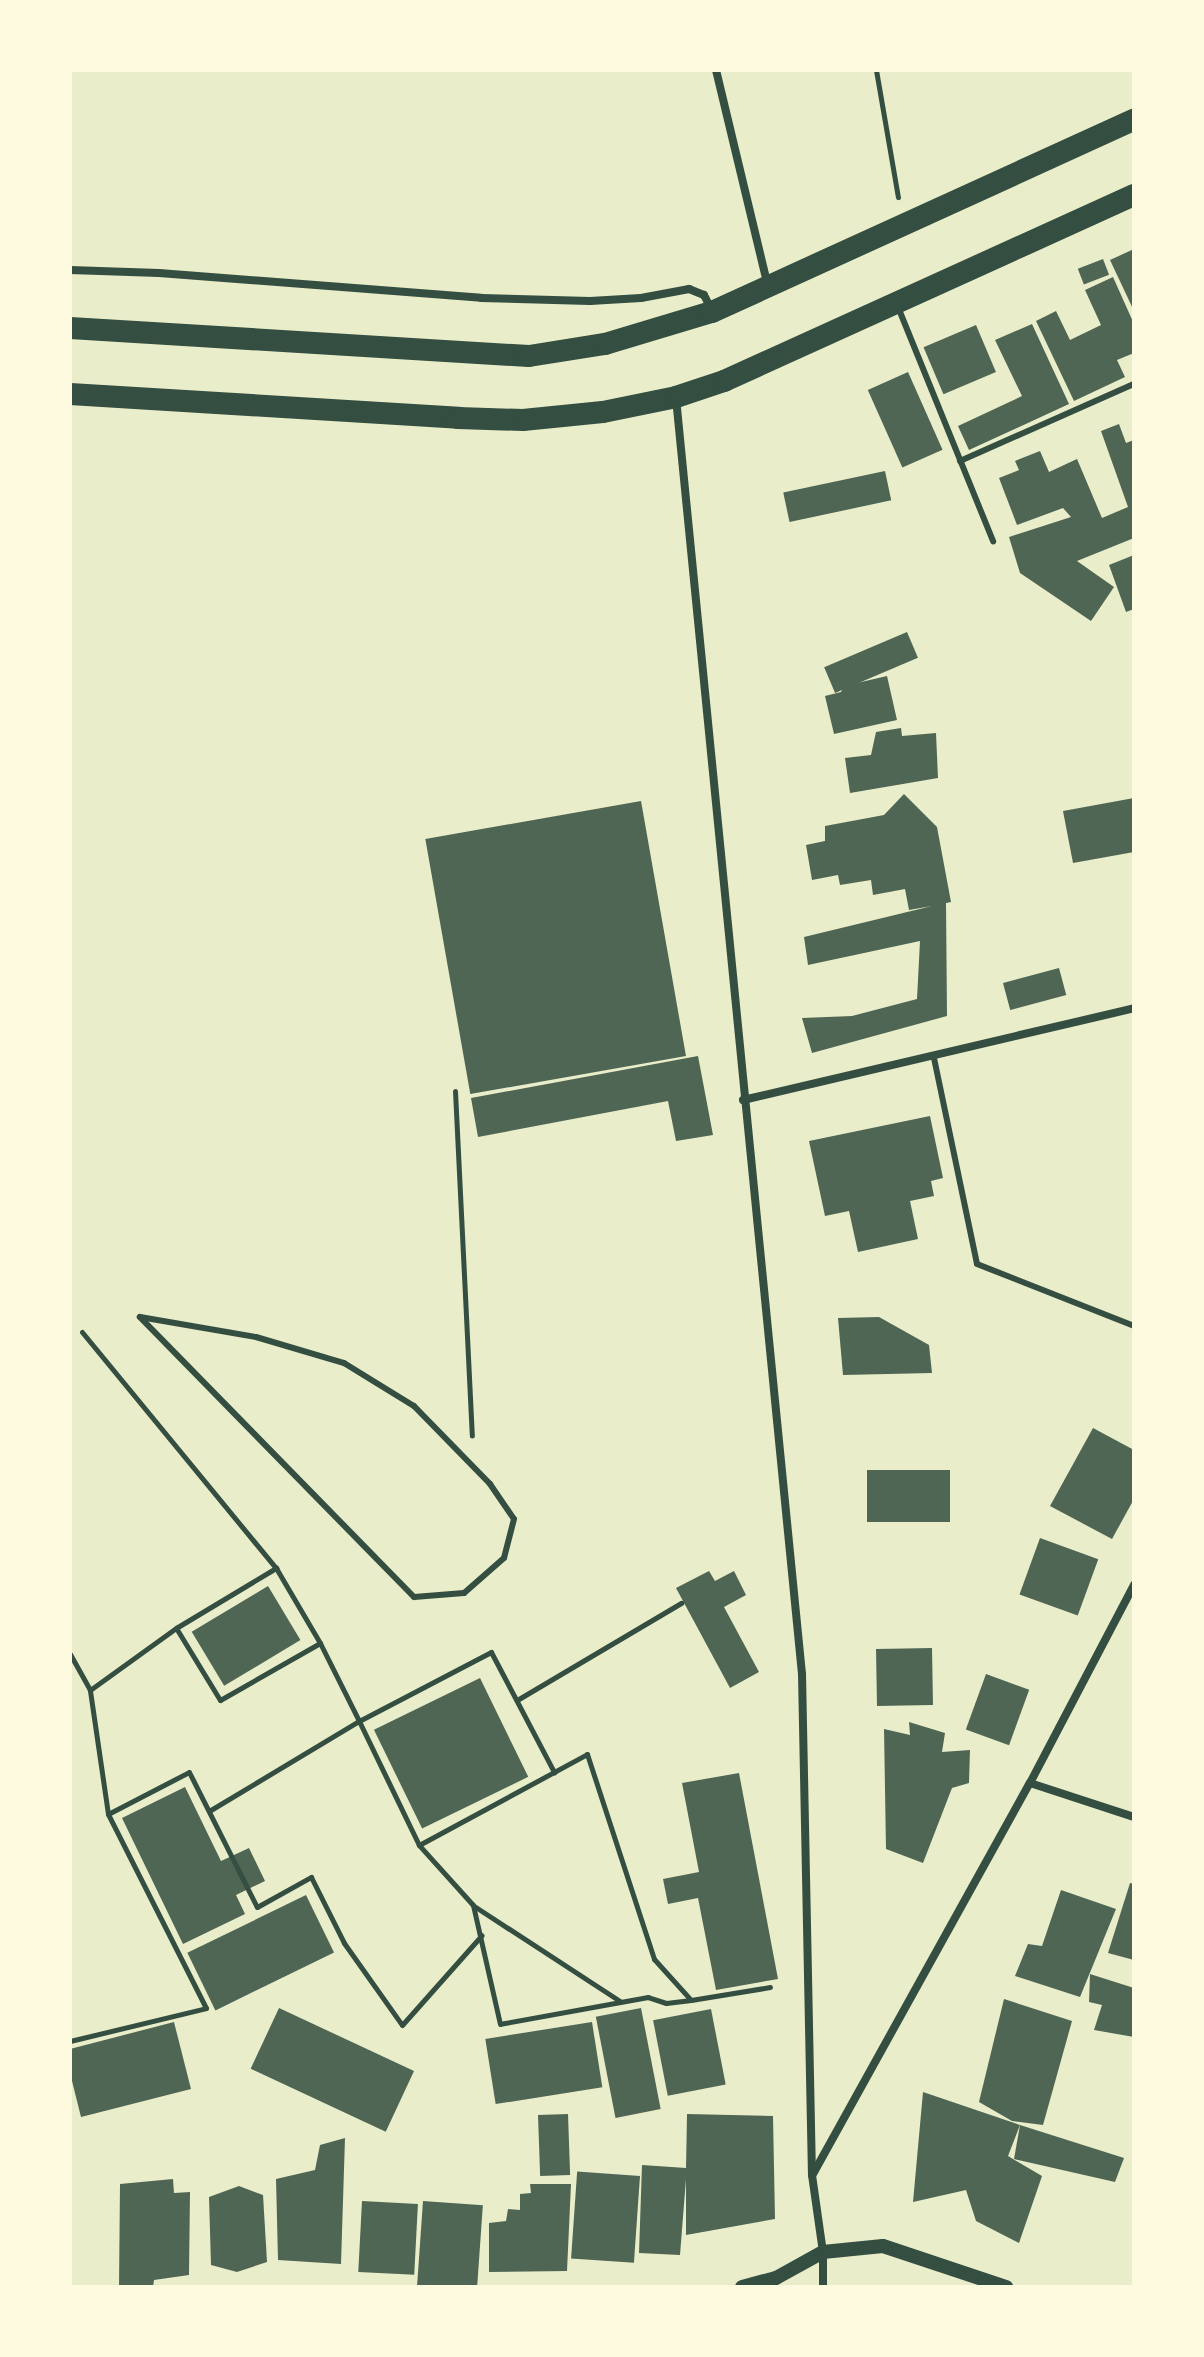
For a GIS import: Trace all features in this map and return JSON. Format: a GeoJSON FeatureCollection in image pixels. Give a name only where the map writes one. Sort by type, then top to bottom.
{"type":"FeatureCollection","features":[{"type":"Feature","properties":{"kind":"highway"},"geometry":{"type":"LineString","coordinates":[[70,328],[529,356],[605,344],[712,312],[767,284],[903,226],[1134,120]]}},
{"type":"Feature","properties":{"kind":"highway"},"geometry":{"type":"LineString","coordinates":[[70,394],[523,420],[603,412],[676,397],[724,381],[1134,195]]}},
{"type":"Feature","properties":{"kind":"street"},"geometry":{"type":"LineString","coordinates":[[716,70],[767,284]]}},
{"type":"Feature","properties":{"kind":"street"},"geometry":{"type":"LineString","coordinates":[[70,270],[159,273],[481,298],[590,301],[641,298],[689,289],[704,295],[712,312]]}},
{"type":"Feature","properties":{"kind":"street"},"geometry":{"type":"LineString","coordinates":[[676,397],[802,1674],[812,2175],[823,2252],[823,2287]]}},
{"type":"Feature","properties":{"kind":"street"},"geometry":{"type":"LineString","coordinates":[[743,1100],[934,1058],[1134,1008]]}},
{"type":"Feature","properties":{"kind":"street"},"geometry":{"type":"LineString","coordinates":[[812,2175],[1030,1783],[1134,1585]]}},
{"type":"Feature","properties":{"kind":"street"},"geometry":{"type":"LineString","coordinates":[[1030,1783],[1134,1817]]}},
{"type":"Feature","properties":{"kind":"street"},"geometry":{"type":"LineString","coordinates":[[742,2287],[776,2278],[823,2252],[883,2246],[1006,2287]]}},
{"type":"Feature","properties":{"kind":"lane"},"geometry":{"type":"LineString","coordinates":[[896,301],[993,541]]}},
{"type":"Feature","properties":{"kind":"lane"},"geometry":{"type":"LineString","coordinates":[[960,461],[1134,384]]}},
{"type":"Feature","properties":{"kind":"lane"},"geometry":{"type":"LineString","coordinates":[[934,1058],[977,1264],[1134,1326]]}},
{"type":"Feature","properties":{"kind":"lane"},"geometry":{"type":"LineString","coordinates":[[140,1317],[256,1337],[344,1363],[414,1406],[490,1484],[514,1519],[504,1558],[464,1593],[414,1597],[140,1317]]}},
{"type":"Feature","properties":{"kind":"path"},"geometry":{"type":"LineString","coordinates":[[876,70],[903,226]]}},
{"type":"Feature","properties":{"kind":"path"},"geometry":{"type":"LineString","coordinates":[[455,1091],[472,1437]]}},
{"type":"Feature","properties":{"kind":"path"},"geometry":{"type":"LineString","coordinates":[[82,1332],[276,1568],[320,1643],[419,1845],[473,1905],[621,2002]]}},
{"type":"Feature","properties":{"kind":"path"},"geometry":{"type":"LineString","coordinates":[[90,1690],[176,1628],[276,1568]]}},
{"type":"Feature","properties":{"kind":"path"},"geometry":{"type":"LineString","coordinates":[[517,1700],[681,1603]]}},
{"type":"Feature","properties":{"kind":"path"},"geometry":{"type":"LineString","coordinates":[[176,1628],[220,1700],[320,1643]]}},
{"type":"Feature","properties":{"kind":"path"},"geometry":{"type":"LineString","coordinates":[[209,1811],[359,1721],[491,1652],[555,1773]]}},
{"type":"Feature","properties":{"kind":"path"},"geometry":{"type":"LineString","coordinates":[[70,1654],[90,1690],[108,1814],[206,2008],[70,2041]]}},
{"type":"Feature","properties":{"kind":"path"},"geometry":{"type":"LineString","coordinates":[[419,1845],[587,1754],[654,1959],[691,2000]]}},
{"type":"Feature","properties":{"kind":"path"},"geometry":{"type":"LineString","coordinates":[[108,1814],[189,1772],[257,1907],[311,1877],[344,1943],[402,2025],[482,1934]]}},
{"type":"Feature","properties":{"kind":"path"},"geometry":{"type":"LineString","coordinates":[[473,1905],[500,2024],[648,1997],[666,2003],[770,1987]]}},
{"type":"Feature","properties":{"kind":"building"},"geometry":{"type":"Polygon","coordinates":[[[1134,249],[1134,311],[1110,260],[1134,249]]]}},
{"type":"Feature","properties":{"kind":"building"},"geometry":{"type":"Polygon","coordinates":[[[1103,259],[1109,275],[1084,285],[1078,269],[1103,259]]]}},
{"type":"Feature","properties":{"kind":"building"},"geometry":{"type":"Polygon","coordinates":[[[1113,277],[1134,324],[1134,353],[1117,360],[1125,377],[1074,401],[1036,321],[1056,311],[1070,340],[1101,325],[1085,290],[1113,277]]]}},
{"type":"Feature","properties":{"kind":"building"},"geometry":{"type":"Polygon","coordinates":[[[1032,324],[1069,404],[969,450],[958,426],[1022,396],[995,340],[1032,324]]]}},
{"type":"Feature","properties":{"kind":"building"},"geometry":{"type":"Polygon","coordinates":[[[976,325],[996,372],[943,394],[924,347],[976,325]]]}},
{"type":"Feature","properties":{"kind":"building"},"geometry":{"type":"Polygon","coordinates":[[[908,372],[943,450],[902,468],[868,390],[908,372]]]}},
{"type":"Feature","properties":{"kind":"building"},"geometry":{"type":"Polygon","coordinates":[[[1119,424],[1126,443],[1134,440],[1134,538],[1077,561],[1114,587],[1091,621],[1020,573],[1009,537],[1071,517],[1063,508],[1017,525],[999,478],[1019,470],[1015,461],[1040,451],[1049,472],[1077,459],[1102,518],[1128,507],[1101,431],[1119,424]]]}},
{"type":"Feature","properties":{"kind":"building"},"geometry":{"type":"Polygon","coordinates":[[[885,471],[891,500],[790,522],[783,493],[885,471]]]}},
{"type":"Feature","properties":{"kind":"building"},"geometry":{"type":"Polygon","coordinates":[[[1134,555],[1134,609],[1126,612],[1109,565],[1134,555]]]}},
{"type":"Feature","properties":{"kind":"building"},"geometry":{"type":"Polygon","coordinates":[[[907,632],[918,658],[835,693],[824,667],[907,632]]]}},
{"type":"Feature","properties":{"kind":"building"},"geometry":{"type":"Polygon","coordinates":[[[887,676],[897,720],[834,734],[825,696],[841,692],[844,686],[887,676]]]}},
{"type":"Feature","properties":{"kind":"building"},"geometry":{"type":"Polygon","coordinates":[[[901,728],[902,736],[936,733],[938,778],[850,793],[845,758],[871,755],[876,732],[901,728]]]}},
{"type":"Feature","properties":{"kind":"building"},"geometry":{"type":"Polygon","coordinates":[[[904,794],[937,827],[951,902],[946,903],[947,1016],[812,1053],[802,1018],[852,1016],[917,999],[920,941],[808,965],[804,937],[932,906],[909,910],[905,889],[873,895],[871,880],[840,885],[838,875],[812,880],[806,845],[825,841],[825,826],[884,815],[904,794]]]}},
{"type":"Feature","properties":{"kind":"building"},"geometry":{"type":"Polygon","coordinates":[[[1134,798],[1134,852],[1073,863],[1063,811],[1134,798]]]}},
{"type":"Feature","properties":{"kind":"building"},"geometry":{"type":"Polygon","coordinates":[[[641,801],[686,1056],[470,1094],[425,839],[641,801]]]}},
{"type":"Feature","properties":{"kind":"building"},"geometry":{"type":"Polygon","coordinates":[[[1059,968],[1066,995],[1010,1010],[1003,983],[1059,968]]]}},
{"type":"Feature","properties":{"kind":"building"},"geometry":{"type":"Polygon","coordinates":[[[698,1056],[713,1135],[676,1141],[668,1101],[478,1137],[471,1098],[698,1056]]]}},
{"type":"Feature","properties":{"kind":"building"},"geometry":{"type":"Polygon","coordinates":[[[930,1116],[943,1178],[931,1181],[934,1196],[910,1201],[918,1239],[858,1252],[849,1211],[825,1216],[809,1141],[930,1116]]]}},
{"type":"Feature","properties":{"kind":"building"},"geometry":{"type":"Polygon","coordinates":[[[879,1317],[929,1345],[932,1373],[843,1375],[838,1318],[879,1317]]]}},
{"type":"Feature","properties":{"kind":"building"},"geometry":{"type":"Polygon","coordinates":[[[1093,1428],[1134,1450],[1134,1499],[1112,1539],[1050,1506],[1093,1428]]]}},
{"type":"Feature","properties":{"kind":"building"},"geometry":{"type":"Polygon","coordinates":[[[867,1470],[950,1470],[950,1522],[867,1522],[867,1470]]]}},
{"type":"Feature","properties":{"kind":"building"},"geometry":{"type":"Polygon","coordinates":[[[1040,1538],[1098,1559],[1078,1616],[1019,1594],[1040,1538]]]}},
{"type":"Feature","properties":{"kind":"building"},"geometry":{"type":"Polygon","coordinates":[[[709,1571],[715,1581],[734,1571],[746,1595],[724,1607],[759,1672],[730,1688],[676,1588],[709,1571]]]}},
{"type":"Feature","properties":{"kind":"building"},"geometry":{"type":"Polygon","coordinates":[[[268,1586],[300,1640],[224,1686],[192,1632],[268,1586]]]}},
{"type":"Feature","properties":{"kind":"building"},"geometry":{"type":"Polygon","coordinates":[[[932,1648],[933,1705],[877,1706],[876,1649],[932,1648]]]}},
{"type":"Feature","properties":{"kind":"building"},"geometry":{"type":"Polygon","coordinates":[[[986,1674],[1029,1690],[1009,1745],[966,1729],[986,1674]]]}},
{"type":"Feature","properties":{"kind":"building"},"geometry":{"type":"Polygon","coordinates":[[[480,1678],[528,1777],[422,1829],[374,1730],[480,1678]]]}},
{"type":"Feature","properties":{"kind":"building"},"geometry":{"type":"Polygon","coordinates":[[[909,1722],[945,1733],[942,1752],[970,1750],[969,1783],[952,1788],[923,1863],[886,1849],[884,1729],[910,1735],[909,1722]]]}},
{"type":"Feature","properties":{"kind":"building"},"geometry":{"type":"Polygon","coordinates":[[[739,1773],[778,1979],[716,1990],[698,1898],[668,1904],[663,1879],[699,1872],[682,1783],[739,1773]]]}},
{"type":"Feature","properties":{"kind":"building"},"geometry":{"type":"Polygon","coordinates":[[[185,1787],[221,1861],[249,1848],[265,1881],[236,1895],[245,1914],[183,1944],[122,1818],[185,1787]]]}},
{"type":"Feature","properties":{"kind":"building"},"geometry":{"type":"Polygon","coordinates":[[[1130,1883],[1134,1884],[1134,1960],[1108,1953],[1130,1883]]]}},
{"type":"Feature","properties":{"kind":"building"},"geometry":{"type":"Polygon","coordinates":[[[1061,1890],[1116,1909],[1080,1997],[1015,1976],[1028,1944],[1042,1946],[1061,1890]]]}},
{"type":"Feature","properties":{"kind":"building"},"geometry":{"type":"Polygon","coordinates":[[[306,1895],[334,1953],[215,2010],[187,1953],[306,1895]]]}},
{"type":"Feature","properties":{"kind":"building"},"geometry":{"type":"Polygon","coordinates":[[[1090,1974],[1134,1988],[1134,2037],[1094,2030],[1102,2005],[1089,2002],[1090,1974]]]}},
{"type":"Feature","properties":{"kind":"building"},"geometry":{"type":"Polygon","coordinates":[[[1004,1999],[1072,2021],[1043,2125],[1012,2121],[979,2102],[1004,1999]]]}},
{"type":"Feature","properties":{"kind":"building"},"geometry":{"type":"Polygon","coordinates":[[[279,2008],[414,2071],[386,2132],[251,2069],[279,2008]]]}},
{"type":"Feature","properties":{"kind":"building"},"geometry":{"type":"Polygon","coordinates":[[[641,2008],[661,2109],[615,2118],[596,2017],[641,2008]]]}},
{"type":"Feature","properties":{"kind":"building"},"geometry":{"type":"Polygon","coordinates":[[[711,2009],[726,2085],[668,2096],[653,2020],[711,2009]]]}},
{"type":"Feature","properties":{"kind":"building"},"geometry":{"type":"Polygon","coordinates":[[[174,2022],[191,2089],[81,2117],[70,2073],[70,2049],[174,2022]]]}},
{"type":"Feature","properties":{"kind":"building"},"geometry":{"type":"Polygon","coordinates":[[[592,2022],[602,2087],[496,2104],[485,2039],[592,2022]]]}},
{"type":"Feature","properties":{"kind":"building"},"geometry":{"type":"Polygon","coordinates":[[[923,2092],[1020,2125],[1008,2156],[1042,2176],[1019,2243],[976,2221],[966,2190],[913,2202],[923,2092]]]}},
{"type":"Feature","properties":{"kind":"building"},"geometry":{"type":"Polygon","coordinates":[[[568,2114],[570,2175],[540,2176],[538,2115],[568,2114]]]}},
{"type":"Feature","properties":{"kind":"building"},"geometry":{"type":"Polygon","coordinates":[[[687,2114],[773,2116],[775,2219],[686,2235],[686,2179],[680,2255],[639,2253],[642,2165],[686,2168],[687,2114]]]}},
{"type":"Feature","properties":{"kind":"building"},"geometry":{"type":"Polygon","coordinates":[[[1020,2125],[1124,2158],[1115,2182],[1014,2159],[1020,2125]]]}},
{"type":"Feature","properties":{"kind":"building"},"geometry":{"type":"Polygon","coordinates":[[[345,2138],[341,2264],[278,2260],[276,2179],[315,2170],[320,2145],[345,2138]]]}},
{"type":"Feature","properties":{"kind":"building"},"geometry":{"type":"Polygon","coordinates":[[[577,2172],[640,2176],[634,2263],[571,2258],[577,2172]]]}},
{"type":"Feature","properties":{"kind":"building"},"geometry":{"type":"Polygon","coordinates":[[[173,2179],[174,2193],[190,2192],[189,2275],[154,2280],[153,2287],[119,2287],[120,2184],[173,2179]]]}},
{"type":"Feature","properties":{"kind":"building"},"geometry":{"type":"Polygon","coordinates":[[[530,2184],[571,2184],[567,2271],[489,2272],[489,2223],[506,2221],[508,2209],[520,2210],[520,2194],[531,2193],[530,2184]]]}},
{"type":"Feature","properties":{"kind":"building"},"geometry":{"type":"Polygon","coordinates":[[[239,2186],[263,2195],[267,2262],[237,2272],[211,2265],[209,2197],[239,2186]]]}},
{"type":"Feature","properties":{"kind":"building"},"geometry":{"type":"Polygon","coordinates":[[[362,2201],[418,2204],[414,2275],[358,2272],[362,2201]]]}},
{"type":"Feature","properties":{"kind":"building"},"geometry":{"type":"Polygon","coordinates":[[[423,2201],[483,2205],[477,2287],[417,2287],[423,2201]]]}}]}
